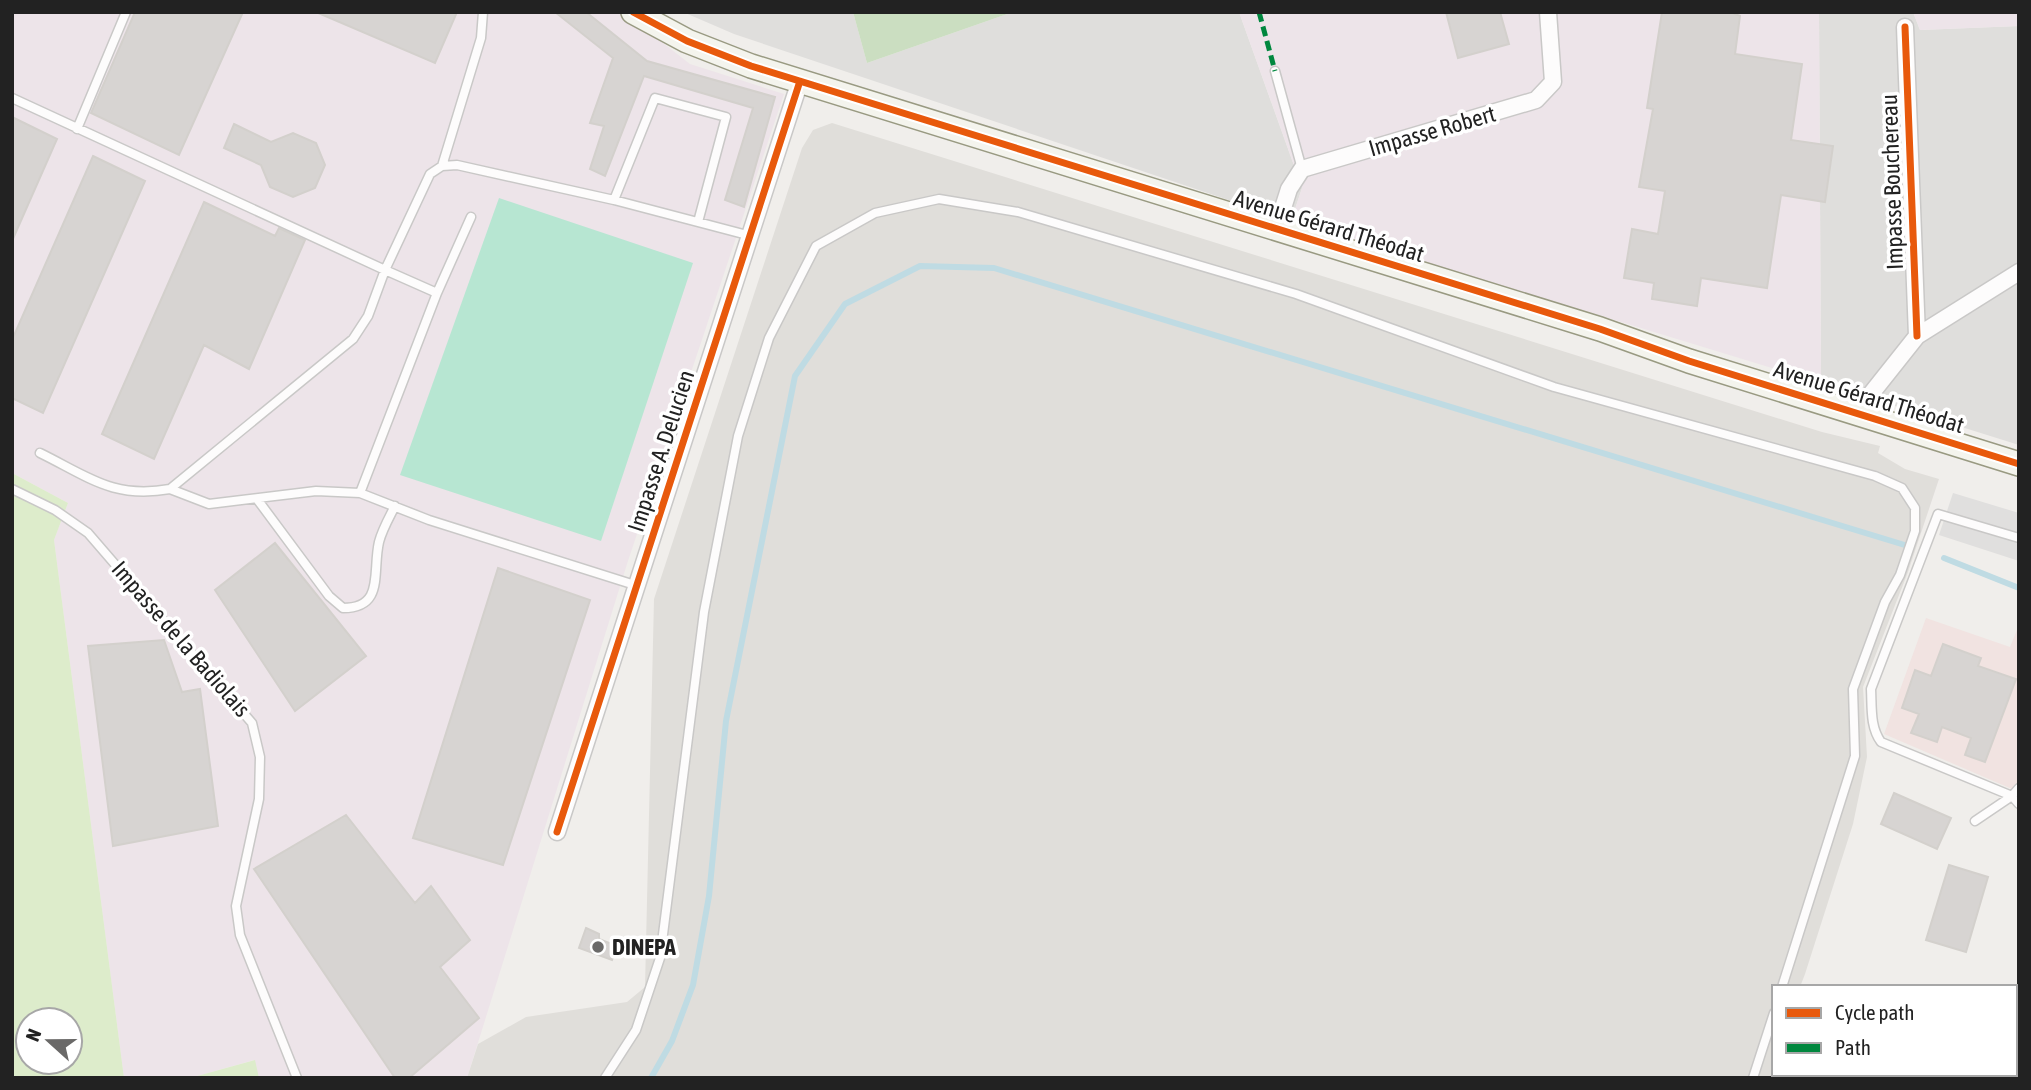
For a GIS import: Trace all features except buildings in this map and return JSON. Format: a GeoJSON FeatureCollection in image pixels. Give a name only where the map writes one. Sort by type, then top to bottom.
{"type":"FeatureCollection","features":[{"type":"Feature","properties":{"kind":"street","name":"Avenue Gérard Théodat"},"geometry":{"type":"LineString","coordinates":[[633,12],[687,41],[800,81],[1600,329],[1689,361],[2019,464]]}},
{"type":"Feature","properties":{"kind":"street","name":"Impasse Robert"},"geometry":{"type":"LineString","coordinates":[[1303,169],[1536,100],[1553,82],[1548,12]]}},
{"type":"Feature","properties":{"kind":"street","name":"Impasse Bouchereau"},"geometry":{"type":"LineString","coordinates":[[1905,27],[1917,336]]}},
{"type":"Feature","properties":{"kind":"street","name":"Impasse A. Delucien"},"geometry":{"type":"LineString","coordinates":[[557,832],[800,81]]}},
{"type":"Feature","properties":{"kind":"street"},"geometry":{"type":"LineString","coordinates":[[1276,230],[1289,189],[1303,169]]}},
{"type":"Feature","properties":{"kind":"street"},"geometry":{"type":"LineString","coordinates":[[1855,414],[1917,336],[2019,272]]}},
{"type":"Feature","properties":{"kind":"lane"},"geometry":{"type":"LineString","coordinates":[[77,129],[126,12]]}},
{"type":"Feature","properties":{"kind":"lane"},"geometry":{"type":"LineString","coordinates":[[442,166],[481,38],[483,12]]}},
{"type":"Feature","properties":{"kind":"lane"},"geometry":{"type":"LineString","coordinates":[[1275,71],[1303,169]]}},
{"type":"Feature","properties":{"kind":"lane"},"geometry":{"type":"LineString","coordinates":[[12,98],[437,293]]}},
{"type":"Feature","properties":{"kind":"lane"},"geometry":{"type":"LineString","coordinates":[[614,200],[655,98],[726,117],[698,222]]}},
{"type":"Feature","properties":{"kind":"lane"},"geometry":{"type":"LineString","coordinates":[[170,489],[353,339],[368,316],[430,174],[442,166],[471,166],[751,236]]}},
{"type":"Feature","properties":{"kind":"lane"},"geometry":{"type":"LineString","coordinates":[[605,1078],[636,1030],[660,958],[704,612],[738,436],[769,338],[816,246],[875,213],[939,199],[1018,212],[1296,294],[1554,387],[1875,476],[1902,488],[1915,508],[1915,531],[1900,575],[1885,602],[1853,689],[1856,756],[1783,985]]}},
{"type":"Feature","properties":{"kind":"lane"},"geometry":{"type":"LineString","coordinates":[[360,493],[437,293],[471,217]]}},
{"type":"Feature","properties":{"kind":"lane"},"geometry":{"type":"LineString","coordinates":[[40,453],[121,492],[145,493],[170,489],[209,504],[316,491],[360,493],[638,586]]}},
{"type":"Feature","properties":{"kind":"lane","name":"Impasse de la Badiolais"},"geometry":{"type":"LineString","coordinates":[[12,489],[55,510],[89,533],[252,723],[260,757],[259,799],[236,906],[240,935],[297,1078]]}},
{"type":"Feature","properties":{"kind":"lane"},"geometry":{"type":"LineString","coordinates":[[257,499],[329,596],[343,608],[357,608],[368,602],[374,592],[380,538],[394,506]]}},
{"type":"Feature","properties":{"kind":"lane"},"geometry":{"type":"LineString","coordinates":[[2019,538],[1938,514],[1871,689],[1872,719],[1875,734],[1881,742],[2012,796],[2019,804]]}},
{"type":"Feature","properties":{"kind":"lane"},"geometry":{"type":"LineString","coordinates":[[1975,821],[2012,796],[2019,788]]}},
{"type":"Feature","properties":{"kind":"lane"},"geometry":{"type":"LineString","coordinates":[[1753,1078],[1772,1019]]}},
{"type":"Feature","properties":{"kind":"shaded area"},"geometry":{"type":"Polygon","coordinates":[[[12,12],[623,12],[690,64],[784,94],[627,564],[467,1078],[259,1078],[254,1060],[190,1078],[124,1078],[54,540],[68,503],[12,473],[12,12]]]}},
{"type":"Feature","properties":{"kind":"shaded area"},"geometry":{"type":"Polygon","coordinates":[[[683,12],[853,12],[867,63],[1013,12],[1239,12],[1302,188],[1291,221],[734,34],[683,12]]]}},
{"type":"Feature","properties":{"kind":"shaded area"},"geometry":{"type":"Polygon","coordinates":[[[1239,12],[1819,12],[1821,383],[1291,221],[1302,188],[1239,12]]]}},
{"type":"Feature","properties":{"kind":"shaded area"},"geometry":{"type":"Polygon","coordinates":[[[1819,12],[1913,12],[1920,30],[2019,26],[2019,445],[1821,383],[1819,12]]]}},
{"type":"Feature","properties":{"kind":"shaded area"},"geometry":{"type":"Polygon","coordinates":[[[1913,12],[2019,12],[2019,26],[1920,30],[1913,12]]]}},
{"type":"Feature","properties":{"kind":"shaded area"},"geometry":{"type":"Polygon","coordinates":[[[832,123],[1822,432],[1880,446],[1878,453],[1905,469],[1939,479],[1908,572],[1863,687],[1867,757],[1853,824],[1805,974],[1801,985],[1772,985],[1771,1078],[467,1078],[478,1044],[526,1017],[627,1002],[645,987],[654,599],[802,148],[813,130],[832,123]]]}},
{"type":"Feature","properties":{"kind":"shaded area"},"geometry":{"type":"Polygon","coordinates":[[[1953,493],[2019,513],[2019,561],[1939,535],[1953,493]]]}},
{"type":"Feature","properties":{"kind":"shaded area"},"geometry":{"type":"Polygon","coordinates":[[[1926,618],[2010,647],[2019,625],[2019,792],[1884,734],[1926,618]]]}},
{"type":"Feature","properties":{"kind":"green space"},"geometry":{"type":"Polygon","coordinates":[[[853,12],[1013,12],[867,63],[853,12]]]}},
{"type":"Feature","properties":{"kind":"green space"},"geometry":{"type":"Polygon","coordinates":[[[499,198],[693,263],[601,541],[400,475],[499,198]]]}},
{"type":"Feature","properties":{"kind":"green space"},"geometry":{"type":"Polygon","coordinates":[[[12,473],[68,503],[54,540],[124,1078],[12,1078],[12,473]]]}},
{"type":"Feature","properties":{"kind":"green space"},"geometry":{"type":"Polygon","coordinates":[[[255,1060],[259,1078],[190,1078],[255,1060]]]}},
{"type":"Feature","properties":{"kind":"waterway"},"geometry":{"type":"LineString","coordinates":[[651,1078],[672,1041],[693,985],[709,896],[726,721],[795,376],[845,304],[920,266],[994,268],[1908,546]]}},
{"type":"Feature","properties":{"kind":"waterway"},"geometry":{"type":"LineString","coordinates":[[1944,558],[2019,588]]}},
{"type":"Feature","properties":{"kind":"marked path"},"geometry":{"type":"LineString","coordinates":[[1259,12],[1275,71]]}},
{"type":"Feature","properties":{"kind":"cycle path"},"geometry":{"type":"LineString","coordinates":[[633,12],[687,41],[751,66],[1600,329],[1689,361],[2019,464]]}},
{"type":"Feature","properties":{"kind":"cycle path"},"geometry":{"type":"LineString","coordinates":[[1905,27],[1917,336]]}},
{"type":"Feature","properties":{"kind":"cycle path"},"geometry":{"type":"LineString","coordinates":[[557,832],[800,81]]}},
{"type":"Feature","properties":{"kind":"place","name":"DINEPA"},"geometry":{"type":"Point","coordinates":[598,947]}}]}
